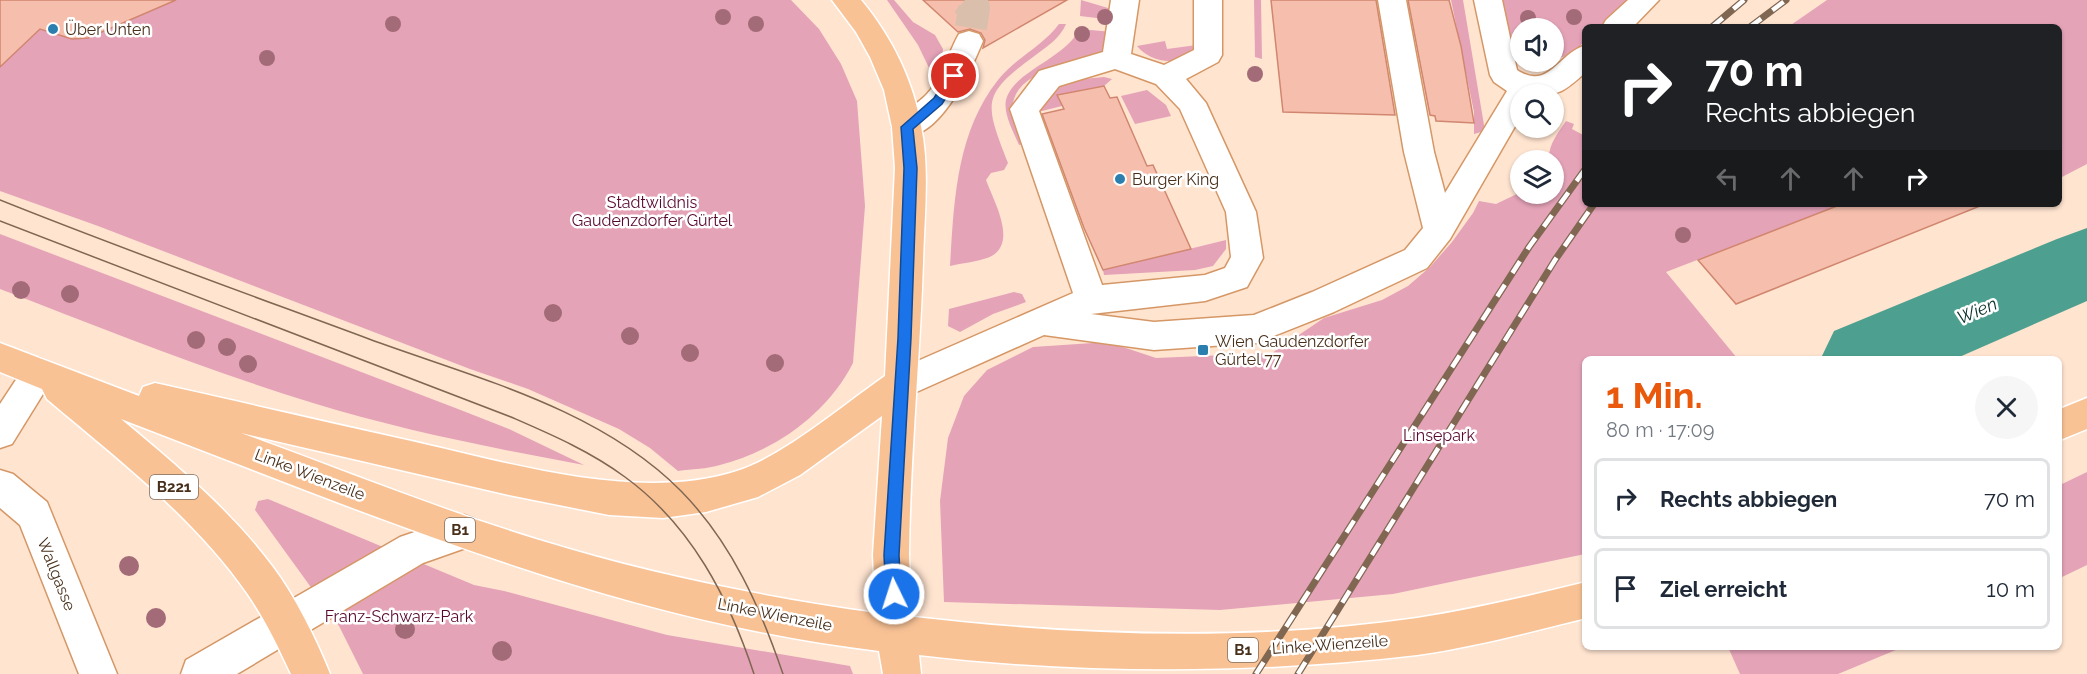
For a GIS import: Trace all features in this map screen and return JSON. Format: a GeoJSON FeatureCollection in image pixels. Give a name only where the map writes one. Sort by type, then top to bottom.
{"type":"FeatureCollection","features":[{"type":"Feature","properties":{"kind":"main road"},"geometry":{"type":"LineString","coordinates":[[846,0],[867,26],[885,57],[898,90],[907,127],[910,191],[905,326],[891,555],[896,633],[902,674]]}},
{"type":"Feature","properties":{"kind":"main road","name":"Linke Wienzeile"},"geometry":{"type":"LineString","coordinates":[[0,357],[464,532],[569,567],[676,594],[821,624],[1085,650],[1291,649],[1396,639],[1505,620],[1582,601]]}},
{"type":"Feature","properties":{"kind":"main road"},"geometry":{"type":"LineString","coordinates":[[39,373],[509,479],[609,498],[663,501],[706,496],[756,480],[788,464],[900,384]]}},
{"type":"Feature","properties":{"kind":"main road","name":"B221"},"geometry":{"type":"LineString","coordinates":[[39,373],[157,469],[251,568],[286,623],[311,674]]}},
{"type":"Feature","properties":{"kind":"main road"},"geometry":{"type":"LineString","coordinates":[[2062,423],[2087,413]]}},
{"type":"Feature","properties":{"kind":"main road"},"geometry":{"type":"LineString","coordinates":[[1156,674],[1187,651]]}},
{"type":"Feature","properties":{"kind":"street"},"geometry":{"type":"LineString","coordinates":[[1116,59],[1125,0]]}},
{"type":"Feature","properties":{"kind":"street"},"geometry":{"type":"LineString","coordinates":[[1166,77],[1208,55],[1208,0]]}},
{"type":"Feature","properties":{"kind":"street"},"geometry":{"type":"LineString","coordinates":[[1392,0],[1419,152],[1439,230]]}},
{"type":"Feature","properties":{"kind":"street"},"geometry":{"type":"LineString","coordinates":[[1488,0],[1504,75],[1517,84]]}},
{"type":"Feature","properties":{"kind":"street"},"geometry":{"type":"LineString","coordinates":[[1619,24],[1644,0]]}},
{"type":"Feature","properties":{"kind":"street"},"geometry":{"type":"LineString","coordinates":[[907,127],[938,101],[954,76],[969,41]]}},
{"type":"Feature","properties":{"kind":"street"},"geometry":{"type":"LineString","coordinates":[[900,384],[1091,299],[1205,288],[1236,278],[1247,258],[1241,212],[1192,103],[1166,77],[1116,59],[1049,78],[1024,109],[1091,299]]}},
{"type":"Feature","properties":{"kind":"street"},"geometry":{"type":"LineString","coordinates":[[1554,84],[1582,59]]}},
{"type":"Feature","properties":{"kind":"street"},"geometry":{"type":"LineString","coordinates":[[1040,321],[1154,336],[1256,329],[1323,302],[1416,259],[1439,230],[1510,110]]}},
{"type":"Feature","properties":{"kind":"street"},"geometry":{"type":"LineString","coordinates":[[0,433],[39,373]]}},
{"type":"Feature","properties":{"kind":"street","name":"Wallgasse"},"geometry":{"type":"LineString","coordinates":[[0,486],[34,514],[98,674]]}},
{"type":"Feature","properties":{"kind":"street"},"geometry":{"type":"LineString","coordinates":[[200,674],[413,549],[464,532]]}},
{"type":"Feature","properties":{"kind":"green space","name":"Stadtwildnis Gaudenzdorfer Gürtel"},"geometry":{"type":"Polygon","coordinates":[[[0,0],[791,0],[819,29],[841,64],[857,101],[865,206],[853,363],[829,398],[814,414],[779,440],[740,459],[705,468],[678,471],[650,448],[619,429],[528,389],[0,191],[0,0]]]}},
{"type":"Feature","properties":{"kind":"green space"},"geometry":{"type":"Polygon","coordinates":[[[887,0],[894,0],[913,22],[935,35],[943,49],[941,71],[935,73],[930,70],[918,45],[887,0]]]}},
{"type":"Feature","properties":{"kind":"green space"},"geometry":{"type":"Polygon","coordinates":[[[1081,0],[1108,8],[1114,13],[1113,20],[1080,16],[1081,0]]]}},
{"type":"Feature","properties":{"kind":"green space"},"geometry":{"type":"Polygon","coordinates":[[[1254,0],[1261,0],[1262,59],[1255,57],[1254,0]]]}},
{"type":"Feature","properties":{"kind":"green space"},"geometry":{"type":"Polygon","coordinates":[[[1451,0],[1463,0],[1485,131],[1474,134],[1474,112],[1451,0]]]}},
{"type":"Feature","properties":{"kind":"green space"},"geometry":{"type":"Polygon","coordinates":[[[1500,0],[1628,0],[1603,24],[1582,24],[1582,44],[1564,56],[1564,18],[1510,18],[1510,37],[1500,0]]]}},
{"type":"Feature","properties":{"kind":"green space"},"geometry":{"type":"Polygon","coordinates":[[[1827,0],[2087,0],[2087,164],[2062,177],[2062,24],[1792,24],[1827,0]]]}},
{"type":"Feature","properties":{"kind":"green space"},"geometry":{"type":"Polygon","coordinates":[[[1059,24],[1066,24],[1064,29],[1050,44],[1005,80],[997,90],[993,101],[992,112],[995,126],[1008,163],[1004,170],[991,173],[986,180],[1002,223],[1002,244],[997,252],[987,258],[950,266],[956,193],[965,145],[973,122],[984,101],[1005,72],[1045,39],[1059,24]]]}},
{"type":"Feature","properties":{"kind":"green space"},"geometry":{"type":"Polygon","coordinates":[[[1079,29],[1113,32],[1113,51],[1056,66],[1042,72],[1020,88],[1014,99],[1012,110],[1023,144],[1019,145],[1005,105],[1011,90],[1029,72],[1064,48],[1079,29]]]}},
{"type":"Feature","properties":{"kind":"green space"},"geometry":{"type":"Polygon","coordinates":[[[1165,41],[1167,49],[1197,45],[1185,57],[1168,61],[1151,57],[1137,46],[1165,41]]]}},
{"type":"Feature","properties":{"kind":"green space"},"geometry":{"type":"Polygon","coordinates":[[[1104,77],[1112,79],[1104,86],[1058,95],[1062,106],[1034,113],[1055,87],[1083,79],[1104,77]]]}},
{"type":"Feature","properties":{"kind":"green space"},"geometry":{"type":"Polygon","coordinates":[[[1147,90],[1166,105],[1171,116],[1135,124],[1121,96],[1147,90]]]}},
{"type":"Feature","properties":{"kind":"green space","name":"Linsepark"},"geometry":{"type":"Polygon","coordinates":[[[1566,121],[1574,124],[1572,129],[1582,134],[1582,207],[1834,207],[1666,272],[1735,356],[1582,356],[1582,555],[1393,594],[1220,610],[944,602],[940,501],[948,438],[964,396],[987,370],[1033,347],[1108,342],[1156,358],[1272,353],[1324,318],[1382,300],[1408,286],[1430,267],[1452,242],[1479,201],[1496,204],[1510,197],[1510,204],[1564,204],[1564,150],[1550,149],[1555,138],[1564,138],[1566,121]]]}},
{"type":"Feature","properties":{"kind":"green space"},"geometry":{"type":"Polygon","coordinates":[[[0,234],[509,429],[584,465],[447,438],[313,403],[194,363],[0,289],[0,234]]]}},
{"type":"Feature","properties":{"kind":"green space"},"geometry":{"type":"Polygon","coordinates":[[[1226,240],[1226,249],[1213,266],[1195,270],[1104,275],[1103,270],[1226,240]]]}},
{"type":"Feature","properties":{"kind":"green space"},"geometry":{"type":"Polygon","coordinates":[[[1014,292],[1022,294],[1026,302],[993,314],[960,332],[948,326],[949,309],[1014,292]]]}},
{"type":"Feature","properties":{"kind":"green space"},"geometry":{"type":"Polygon","coordinates":[[[2087,472],[2087,565],[2062,577],[2062,484],[2087,472]]]}},
{"type":"Feature","properties":{"kind":"green space","name":"Franz-Schwarz-Park"},"geometry":{"type":"Polygon","coordinates":[[[268,499],[474,585],[667,635],[850,666],[853,674],[363,674],[339,626],[255,510],[258,501],[268,499]]]}},
{"type":"Feature","properties":{"kind":"green space"},"geometry":{"type":"Polygon","coordinates":[[[1729,650],[1896,650],[1838,674],[1740,674],[1729,650]]]}},
{"type":"Feature","properties":{"kind":"building","name":"Über Unten"},"geometry":{"type":"Polygon","coordinates":[[[0,0],[176,0],[88,38],[72,39],[40,29],[0,67],[0,0]]]}},
{"type":"Feature","properties":{"kind":"building"},"geometry":{"type":"Polygon","coordinates":[[[923,0],[1067,0],[983,48],[985,40],[981,33],[970,29],[958,32],[923,0]]]}},
{"type":"Feature","properties":{"kind":"building"},"geometry":{"type":"Polygon","coordinates":[[[1271,0],[1376,0],[1395,115],[1283,112],[1271,0]]]}},
{"type":"Feature","properties":{"kind":"building"},"geometry":{"type":"Polygon","coordinates":[[[1408,0],[1449,0],[1461,46],[1474,123],[1436,121],[1435,116],[1430,115],[1408,0]]]}},
{"type":"Feature","properties":{"kind":"building","name":"Burger King"},"geometry":{"type":"Polygon","coordinates":[[[1104,86],[1110,98],[1117,97],[1147,166],[1153,165],[1191,249],[1103,270],[1084,228],[1042,114],[1064,109],[1057,95],[1104,86]]]}},
{"type":"Feature","properties":{"kind":"building"},"geometry":{"type":"Polygon","coordinates":[[[1834,207],[1978,207],[1736,304],[1698,260],[1834,207]]]}},
{"type":"Feature","properties":{"kind":"waterway","name":"Wien"},"geometry":{"type":"LineString","coordinates":[[1871,356],[2087,263]]}},
{"type":"Feature","properties":{"kind":"tunnel"},"geometry":{"type":"LineString","coordinates":[[965,0],[974,8],[969,41]]}},
{"type":"Feature","properties":{"kind":"tram line"},"geometry":{"type":"LineString","coordinates":[[0,200],[230,288],[493,382],[534,398],[613,438],[648,462],[681,491],[715,532],[730,554],[754,600],[783,674]]}},
{"type":"Feature","properties":{"kind":"tram line"},"geometry":{"type":"LineString","coordinates":[[0,221],[511,417],[598,459],[648,496],[688,540],[720,591],[754,674]]}},
{"type":"Feature","properties":{"kind":"railway"},"geometry":{"type":"LineString","coordinates":[[1716,24],[1744,0]]}},
{"type":"Feature","properties":{"kind":"railway"},"geometry":{"type":"LineString","coordinates":[[1754,24],[1786,0]]}},
{"type":"Feature","properties":{"kind":"railway"},"geometry":{"type":"LineString","coordinates":[[1256,674],[1529,247],[1582,174]]}},
{"type":"Feature","properties":{"kind":"railway"},"geometry":{"type":"LineString","coordinates":[[1298,674],[1555,260],[1592,207]]}},
{"type":"Feature","properties":{"kind":"place","name":"Über Unten"},"geometry":{"type":"Point","coordinates":[53,29]}},
{"type":"Feature","properties":{"kind":"place","name":"Burger King"},"geometry":{"type":"Point","coordinates":[1120,179]}},
{"type":"Feature","properties":{"kind":"place","name":"Wien Gaudenzdorfer Gürtel 77"},"geometry":{"type":"Point","coordinates":[1203,350]}},
{"type":"Feature","properties":{"kind":"route"},"geometry":{"type":"LineString","coordinates":[[894,594],[891,555],[904,338],[910,168],[907,127],[938,101],[954,76]]}}]}
